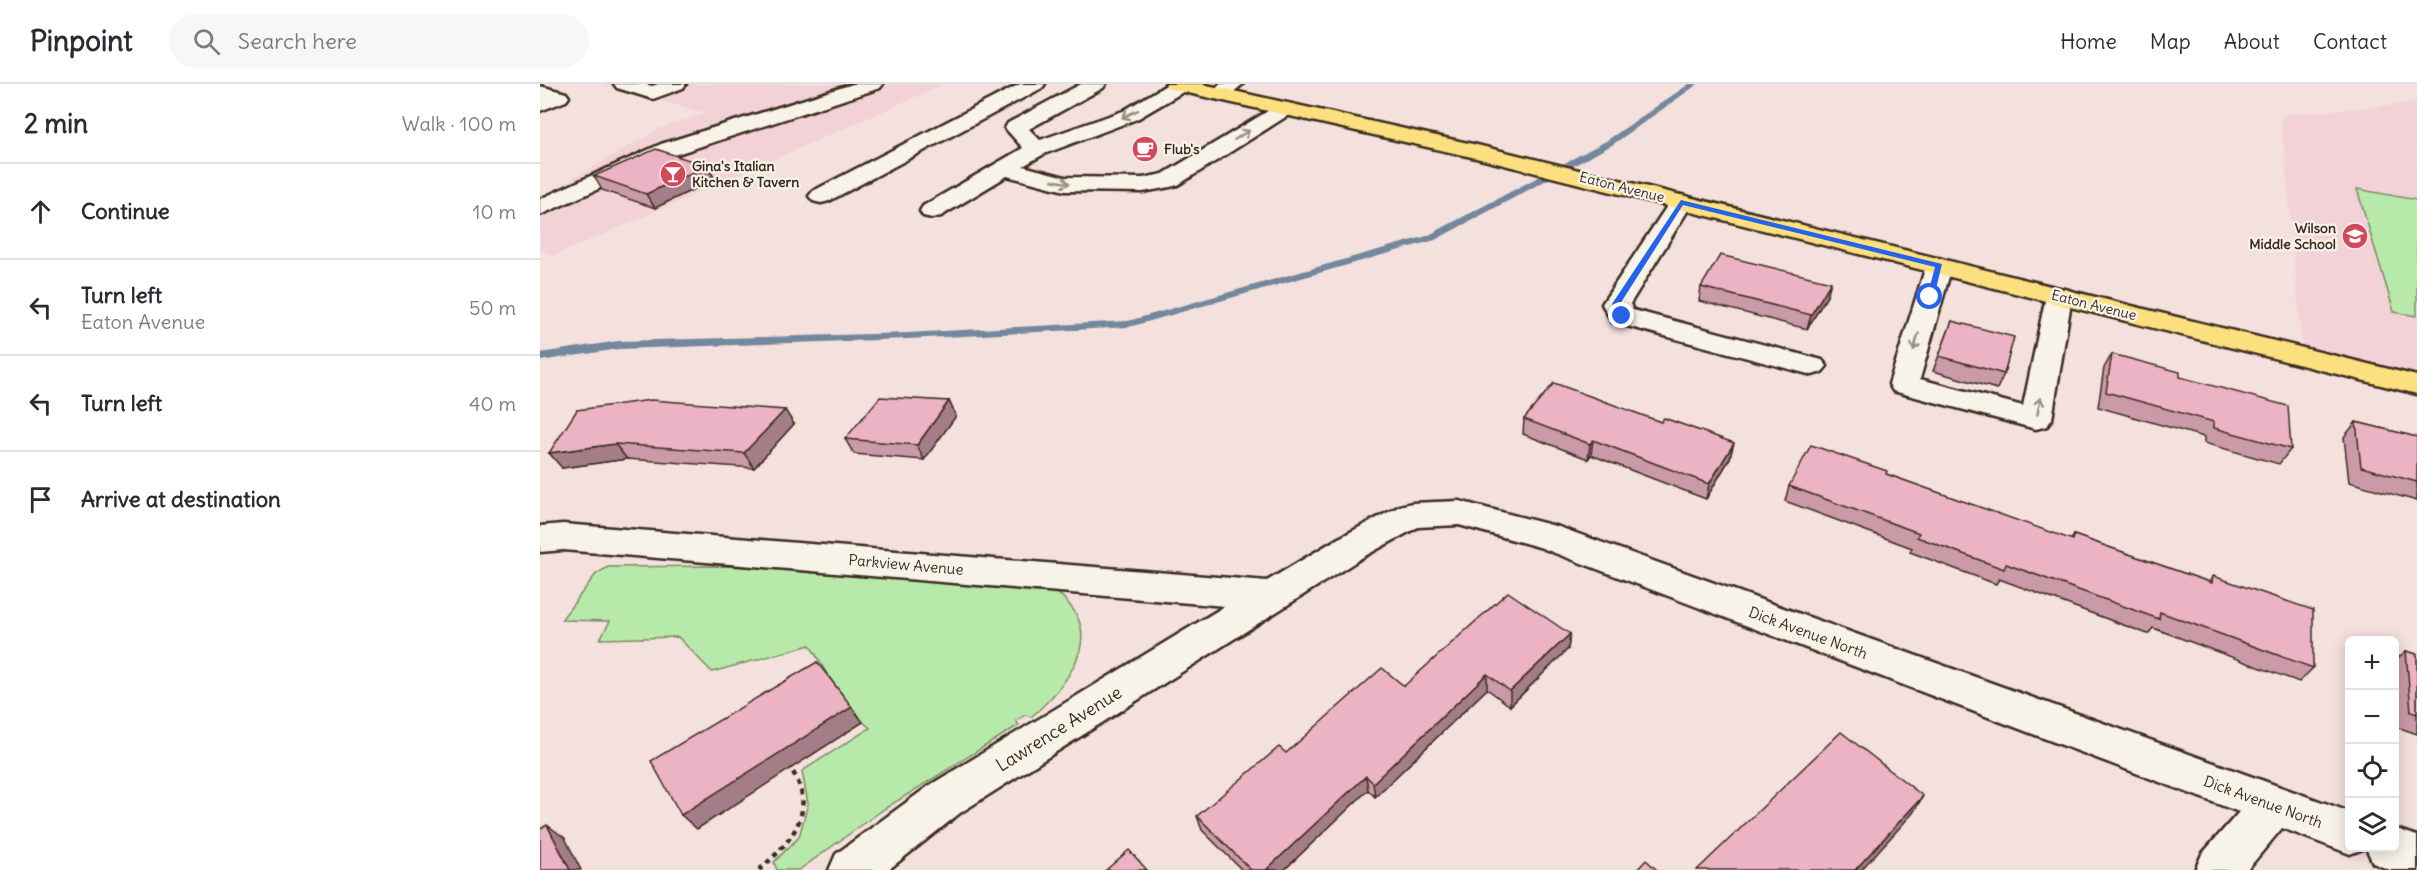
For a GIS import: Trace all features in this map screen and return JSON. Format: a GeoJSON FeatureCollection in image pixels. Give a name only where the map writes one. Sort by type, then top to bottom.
{"type":"FeatureCollection","features":[{"type":"Feature","properties":{"kind":"main road","name":"Eaton Avenue"},"geometry":{"type":"LineString","coordinates":[[1178,85],[1226,89],[1285,109],[1477,152],[2417,385]]}},
{"type":"Feature","properties":{"kind":"street"},"geometry":{"type":"LineString","coordinates":[[624,84],[652,93],[676,84]]}},
{"type":"Feature","properties":{"kind":"street"},"geometry":{"type":"LineString","coordinates":[[540,207],[669,149],[873,84]]}},
{"type":"Feature","properties":{"kind":"street"},"geometry":{"type":"LineString","coordinates":[[821,196],[1035,84]]}},
{"type":"Feature","properties":{"kind":"street"},"geometry":{"type":"LineString","coordinates":[[1036,149],[1016,128],[1096,84]]}},
{"type":"Feature","properties":{"kind":"street"},"geometry":{"type":"LineString","coordinates":[[932,212],[1036,149],[1130,115],[1178,85]]}},
{"type":"Feature","properties":{"kind":"street"},"geometry":{"type":"LineString","coordinates":[[540,92],[559,97],[540,105]]}},
{"type":"Feature","properties":{"kind":"street"},"geometry":{"type":"LineString","coordinates":[[1004,168],[1065,184],[1143,185],[1170,180],[1285,109]]}},
{"type":"Feature","properties":{"kind":"street"},"geometry":{"type":"LineString","coordinates":[[1681,202],[1616,304],[1622,316],[1812,366]]}},
{"type":"Feature","properties":{"kind":"street"},"geometry":{"type":"LineString","coordinates":[[1939,266],[1904,384],[2036,419],[2059,296]]}},
{"type":"Feature","properties":{"kind":"street","name":"Dick Avenue North"},"geometry":{"type":"LineString","coordinates":[[1272,596],[1350,548],[1412,515],[1459,513],[1558,540],[2345,832]]}},
{"type":"Feature","properties":{"kind":"street","name":"Parkview Avenue"},"geometry":{"type":"LineString","coordinates":[[540,539],[564,537],[1272,596]]}},
{"type":"Feature","properties":{"kind":"street","name":"Lawrence Avenue"},"geometry":{"type":"LineString","coordinates":[[852,870],[945,799],[1272,596]]}},
{"type":"Feature","properties":{"kind":"street"},"geometry":{"type":"LineString","coordinates":[[2218,870],[2273,806]]}},
{"type":"Feature","properties":{"kind":"street"},"geometry":{"type":"LineString","coordinates":[[2399,852],[2417,858]]}},
{"type":"Feature","properties":{"kind":"path"},"geometry":{"type":"LineString","coordinates":[[759,870],[790,841],[801,818],[803,801],[801,785],[791,769]]}},
{"type":"Feature","properties":{"kind":"shaded area"},"geometry":{"type":"Polygon","coordinates":[[[600,84],[945,84],[554,256],[540,250],[540,198],[661,128],[706,113],[600,84]]]}},
{"type":"Feature","properties":{"kind":"shaded area","name":"Wilson Middle School"},"geometry":{"type":"Polygon","coordinates":[[[2417,103],[2417,385],[2303,357],[2281,115],[2417,103]]]}},
{"type":"Feature","properties":{"kind":"green space"},"geometry":{"type":"Polygon","coordinates":[[[2357,189],[2417,200],[2417,316],[2394,312],[2357,189]]]}},
{"type":"Feature","properties":{"kind":"green space"},"geometry":{"type":"Polygon","coordinates":[[[724,566],[896,573],[1043,587],[1060,595],[1072,608],[1080,623],[1082,638],[1079,653],[1064,682],[1031,717],[1025,715],[1016,721],[1019,725],[884,809],[799,870],[777,870],[774,862],[799,837],[808,804],[802,771],[870,728],[828,676],[810,645],[712,672],[678,637],[600,639],[610,621],[561,620],[596,574],[608,567],[724,566]]]}},
{"type":"Feature","properties":{"kind":"building"},"geometry":{"type":"Polygon","coordinates":[[[656,149],[707,166],[646,194],[594,176],[656,149]]]}},
{"type":"Feature","properties":{"kind":"building"},"geometry":{"type":"Polygon","coordinates":[[[1720,255],[1831,282],[1811,315],[1701,287],[1720,255]]]}},
{"type":"Feature","properties":{"kind":"building"},"geometry":{"type":"Polygon","coordinates":[[[1952,321],[2014,337],[2004,374],[1939,356],[1952,321]]]}},
{"type":"Feature","properties":{"kind":"building"},"geometry":{"type":"Polygon","coordinates":[[[2112,354],[2180,372],[2180,377],[2288,406],[2291,449],[2214,428],[2214,422],[2106,392],[2112,354]]]}},
{"type":"Feature","properties":{"kind":"building"},"geometry":{"type":"Polygon","coordinates":[[[1554,383],[1661,422],[1664,418],[1734,443],[1709,484],[1593,440],[1590,444],[1524,419],[1554,383]]]}},
{"type":"Feature","properties":{"kind":"building"},"geometry":{"type":"Polygon","coordinates":[[[880,397],[949,401],[917,445],[845,439],[880,397]]]}},
{"type":"Feature","properties":{"kind":"building"},"geometry":{"type":"Polygon","coordinates":[[[651,400],[785,410],[744,453],[615,444],[549,453],[577,410],[651,400]]]}},
{"type":"Feature","properties":{"kind":"building"},"geometry":{"type":"Polygon","coordinates":[[[2356,422],[2417,437],[2417,482],[2361,467],[2356,422]]]}},
{"type":"Feature","properties":{"kind":"building"},"geometry":{"type":"Polygon","coordinates":[[[1811,445],[2073,540],[2074,535],[2212,583],[2213,576],[2313,610],[2313,668],[2160,612],[2159,619],[2006,564],[2004,569],[1917,537],[1919,533],[1789,486],[1811,445]]]}},
{"type":"Feature","properties":{"kind":"building"},"geometry":{"type":"Polygon","coordinates":[[[1508,592],[1570,634],[1510,691],[1487,674],[1373,783],[1366,776],[1266,870],[1251,870],[1197,816],[1279,747],[1286,753],[1382,668],[1404,686],[1508,592]]]}},
{"type":"Feature","properties":{"kind":"building"},"geometry":{"type":"Polygon","coordinates":[[[2406,651],[2417,654],[2417,714],[2411,712],[2406,651]]]}},
{"type":"Feature","properties":{"kind":"building"},"geometry":{"type":"Polygon","coordinates":[[[817,662],[852,707],[681,815],[651,761],[817,662]]]}},
{"type":"Feature","properties":{"kind":"building"},"geometry":{"type":"Polygon","coordinates":[[[1841,732],[1923,796],[1855,870],[1697,870],[1841,732]]]}},
{"type":"Feature","properties":{"kind":"building"},"geometry":{"type":"Polygon","coordinates":[[[547,825],[570,870],[540,870],[540,829],[547,825]]]}},
{"type":"Feature","properties":{"kind":"building"},"geometry":{"type":"Polygon","coordinates":[[[1129,850],[1147,870],[1106,870],[1129,850]]]}},
{"type":"Feature","properties":{"kind":"building"},"geometry":{"type":"Polygon","coordinates":[[[1646,860],[1657,870],[1637,870],[1646,860]]]}},
{"type":"Feature","properties":{"kind":"waterway"},"geometry":{"type":"LineString","coordinates":[[540,357],[619,345],[908,336],[1129,324],[1431,238],[1609,143],[1694,84]]}},
{"type":"Feature","properties":{"kind":"place","name":"Flub's"},"geometry":{"type":"Point","coordinates":[1145,149]}},
{"type":"Feature","properties":{"kind":"place","name":"Gina's Italian Kitchen & Tavern"},"geometry":{"type":"Point","coordinates":[673,174]}},
{"type":"Feature","properties":{"kind":"place","name":"Wilson Middle School"},"geometry":{"type":"Point","coordinates":[2355,236]}},
{"type":"Feature","properties":{"kind":"route"},"geometry":{"type":"LineString","coordinates":[[1622,316],[1616,304],[1681,202],[1939,266],[1930,297]]}}]}
